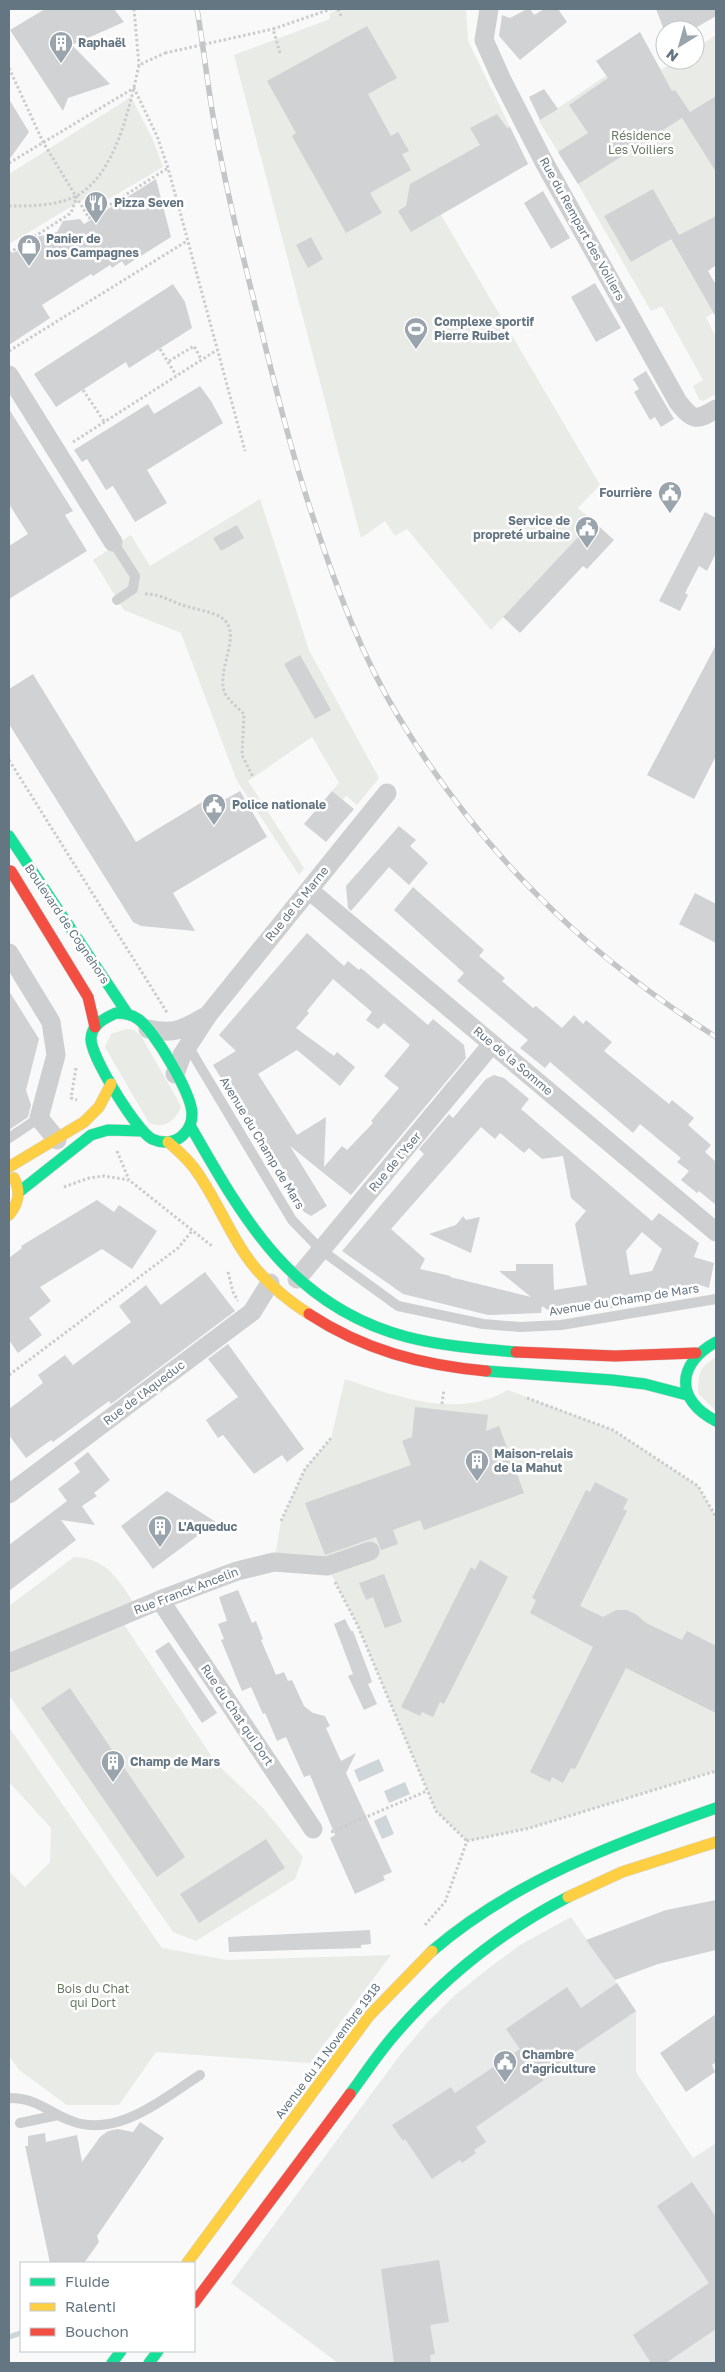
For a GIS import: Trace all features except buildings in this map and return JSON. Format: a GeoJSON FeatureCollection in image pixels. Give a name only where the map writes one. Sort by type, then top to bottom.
{"type":"FeatureCollection","features":[{"type":"Feature","properties":{"kind":"main road","name":"Boulevard de Cognehors"},"geometry":{"type":"LineString","coordinates":[[9,836],[127,1013],[134,1016],[148,1029]]}},
{"type":"Feature","properties":{"kind":"main road","name":"Boulevard de Cognehors"},"geometry":{"type":"LineString","coordinates":[[9,868],[88,998],[95,1027],[91,1039],[92,1049],[111,1084],[143,1131]]}},
{"type":"Feature","properties":{"kind":"main road"},"geometry":{"type":"LineString","coordinates":[[95,1027],[103,1018],[116,1013],[127,1013]]}},
{"type":"Feature","properties":{"kind":"main road"},"geometry":{"type":"LineString","coordinates":[[148,1029],[190,1102],[193,1120],[191,1127],[184,1134],[168,1142]]}},
{"type":"Feature","properties":{"kind":"main road"},"geometry":{"type":"LineString","coordinates":[[9,1167],[57,1140],[95,1113],[104,1100],[111,1084]]}},
{"type":"Feature","properties":{"kind":"main road"},"geometry":{"type":"LineString","coordinates":[[191,1127],[261,1242],[297,1279],[313,1292],[350,1315],[399,1335],[425,1341],[511,1352],[605,1358],[696,1353]]}},
{"type":"Feature","properties":{"kind":"main road"},"geometry":{"type":"LineString","coordinates":[[19,1192],[91,1136],[108,1130],[143,1131],[155,1140],[168,1142],[188,1159],[243,1250],[270,1284],[319,1319],[362,1344],[420,1362],[520,1374],[639,1383],[687,1395]]}},
{"type":"Feature","properties":{"kind":"main road"},"geometry":{"type":"LineString","coordinates":[[9,1172],[15,1179],[19,1192],[15,1209],[9,1215]]}},
{"type":"Feature","properties":{"kind":"main road"},"geometry":{"type":"LineString","coordinates":[[716,1342],[696,1353],[688,1366],[685,1380],[687,1395],[693,1406],[703,1415],[716,1421]]}},
{"type":"Feature","properties":{"kind":"main road","name":"Avenue du 11 Novembre 1918"},"geometry":{"type":"LineString","coordinates":[[188,2262],[370,2016],[396,1985],[436,1947],[495,1905],[557,1870],[612,1844],[716,1808]]}},
{"type":"Feature","properties":{"kind":"main road"},"geometry":{"type":"LineString","coordinates":[[195,2302],[394,2036],[419,2006],[457,1970],[511,1931],[591,1886],[655,1860],[716,1842]]}},
{"type":"Feature","properties":{"kind":"main road"},"geometry":{"type":"LineString","coordinates":[[112,2363],[120,2352]]}},
{"type":"Feature","properties":{"kind":"main road"},"geometry":{"type":"LineString","coordinates":[[149,2363],[157,2352]]}},
{"type":"Feature","properties":{"kind":"street","name":"Rue du Rempart des Voiliers"},"geometry":{"type":"LineString","coordinates":[[489,9],[484,40],[501,78],[544,162],[678,402],[688,415],[695,418],[701,418],[716,410]]}},
{"type":"Feature","properties":{"kind":"street"},"geometry":{"type":"LineString","coordinates":[[9,375],[113,542]]}},
{"type":"Feature","properties":{"kind":"street","name":"Rue de la Marne"},"geometry":{"type":"LineString","coordinates":[[175,1074],[183,1038],[208,1015],[387,793]]}},
{"type":"Feature","properties":{"kind":"street","name":"Rue de la Somme"},"geometry":{"type":"LineString","coordinates":[[309,890],[716,1232]]}},
{"type":"Feature","properties":{"kind":"street"},"geometry":{"type":"LineString","coordinates":[[9,952],[51,1022],[56,1056],[39,1118],[57,1140]]}},
{"type":"Feature","properties":{"kind":"street"},"geometry":{"type":"LineString","coordinates":[[148,1029],[183,1038]]}},
{"type":"Feature","properties":{"kind":"street","name":"Rue de l'Yser"},"geometry":{"type":"LineString","coordinates":[[297,1279],[492,1044]]}},
{"type":"Feature","properties":{"kind":"street","name":"Rue de l'Aqueduc"},"geometry":{"type":"LineString","coordinates":[[9,1494],[252,1312],[270,1284]]}},
{"type":"Feature","properties":{"kind":"street","name":"Rue Franck Ancelin"},"geometry":{"type":"LineString","coordinates":[[9,1663],[160,1600],[237,1572],[274,1562],[326,1566],[370,1551]]}},
{"type":"Feature","properties":{"kind":"street","name":"Rue du Chat qui Dort"},"geometry":{"type":"LineString","coordinates":[[160,1600],[313,1829]]}},
{"type":"Feature","properties":{"kind":"lane"},"geometry":{"type":"LineString","coordinates":[[113,542],[134,576],[133,588],[128,594],[117,600]]}},
{"type":"Feature","properties":{"kind":"lane","name":"Avenue du Champ de Mars"},"geometry":{"type":"LineString","coordinates":[[183,1038],[292,1220],[322,1250],[398,1306],[483,1324],[520,1327],[560,1325],[716,1299]]}},
{"type":"Feature","properties":{"kind":"lane"},"geometry":{"type":"LineString","coordinates":[[9,1138],[39,1118]]}},
{"type":"Feature","properties":{"kind":"lane"},"geometry":{"type":"LineString","coordinates":[[9,2098],[32,2100],[58,2115],[90,2126],[133,2118],[200,2075]]}},
{"type":"Feature","properties":{"kind":"lane"},"geometry":{"type":"LineString","coordinates":[[20,2123],[58,2115]]}},
{"type":"Feature","properties":{"kind":"path"},"geometry":{"type":"LineString","coordinates":[[9,206],[56,203],[77,196],[93,183],[109,160],[134,88],[139,65],[134,9]]}},
{"type":"Feature","properties":{"kind":"path"},"geometry":{"type":"LineString","coordinates":[[139,65],[165,53],[272,29],[330,9]]}},
{"type":"Feature","properties":{"kind":"path"},"geometry":{"type":"LineString","coordinates":[[338,9],[342,18]]}},
{"type":"Feature","properties":{"kind":"path"},"geometry":{"type":"LineString","coordinates":[[272,29],[280,53]]}},
{"type":"Feature","properties":{"kind":"path"},"geometry":{"type":"LineString","coordinates":[[9,68],[43,142],[89,218],[168,168]]}},
{"type":"Feature","properties":{"kind":"path"},"geometry":{"type":"LineString","coordinates":[[9,163],[134,88]]}},
{"type":"Feature","properties":{"kind":"path"},"geometry":{"type":"LineString","coordinates":[[134,88],[157,136],[168,168],[245,451]]}},
{"type":"Feature","properties":{"kind":"path"},"geometry":{"type":"LineString","coordinates":[[9,253],[71,213],[77,196]]}},
{"type":"Feature","properties":{"kind":"path"},"geometry":{"type":"LineString","coordinates":[[9,351],[187,242]]}},
{"type":"Feature","properties":{"kind":"path"},"geometry":{"type":"LineString","coordinates":[[169,361],[194,346],[201,359]]}},
{"type":"Feature","properties":{"kind":"path"},"geometry":{"type":"LineString","coordinates":[[160,349],[176,375]]}},
{"type":"Feature","properties":{"kind":"path"},"geometry":{"type":"LineString","coordinates":[[58,452],[217,350]]}},
{"type":"Feature","properties":{"kind":"path"},"geometry":{"type":"LineString","coordinates":[[83,390],[104,421]]}},
{"type":"Feature","properties":{"kind":"path"},"geometry":{"type":"LineString","coordinates":[[128,594],[159,594],[184,606],[222,617],[229,626],[231,636],[222,673],[224,692],[244,714],[242,755],[253,777]]}},
{"type":"Feature","properties":{"kind":"path"},"geometry":{"type":"LineString","coordinates":[[9,760],[183,1038]]}},
{"type":"Feature","properties":{"kind":"path"},"geometry":{"type":"LineString","coordinates":[[62,1187],[89,1178],[104,1176],[129,1180],[219,1252]]}},
{"type":"Feature","properties":{"kind":"path"},"geometry":{"type":"LineString","coordinates":[[9,1375],[178,1248],[192,1230]]}},
{"type":"Feature","properties":{"kind":"path"},"geometry":{"type":"LineString","coordinates":[[226,1263],[233,1292],[237,1300],[252,1312]]}},
{"type":"Feature","properties":{"kind":"path"},"geometry":{"type":"LineString","coordinates":[[525,1397],[613,1430],[698,1486],[716,1517]]}},
{"type":"Feature","properties":{"kind":"path"},"geometry":{"type":"LineString","coordinates":[[281,1521],[305,1469],[331,1438]]}},
{"type":"Feature","properties":{"kind":"path"},"geometry":{"type":"LineString","coordinates":[[326,1566],[357,1624],[436,1811],[467,1842]]}},
{"type":"Feature","properties":{"kind":"path"},"geometry":{"type":"LineString","coordinates":[[313,1829],[326,1834],[427,1792]]}},
{"type":"Feature","properties":{"kind":"shaded area"},"geometry":{"type":"Polygon","coordinates":[[[379,1759],[384,1771],[359,1782],[354,1770],[379,1759]]]}},
{"type":"Feature","properties":{"kind":"shaded area"},"geometry":{"type":"Polygon","coordinates":[[[405,1782],[410,1794],[389,1803],[384,1791],[405,1782]]]}},
{"type":"Feature","properties":{"kind":"shaded area"},"geometry":{"type":"Polygon","coordinates":[[[386,1815],[394,1834],[382,1839],[374,1821],[386,1815]]]}},
{"type":"Feature","properties":{"kind":"shaded area"},"geometry":{"type":"Polygon","coordinates":[[[571,1917],[636,2011],[636,2072],[693,2158],[716,2143],[716,2363],[338,2363],[231,2283],[400,2055],[427,2023],[455,1995],[520,1945],[571,1917]]]}},
{"type":"Feature","properties":{"kind":"green space","name":"Complexe sportif Pierre Ruibet"},"geometry":{"type":"Polygon","coordinates":[[[338,9],[466,9],[468,41],[528,164],[441,215],[600,485],[578,508],[593,521],[491,630],[407,529],[395,536],[385,521],[361,538],[234,55],[330,19],[329,14],[338,9]]]}},
{"type":"Feature","properties":{"kind":"green space","name":"Résidence Les Voiliers"},"geometry":{"type":"Polygon","coordinates":[[[716,35],[716,216],[671,240],[714,313],[706,317],[716,338],[716,394],[703,401],[699,399],[693,386],[703,380],[662,306],[651,311],[578,184],[539,121],[648,47],[655,59],[655,70],[705,70],[705,42],[716,35]]]}},
{"type":"Feature","properties":{"kind":"green space"},"geometry":{"type":"Polygon","coordinates":[[[131,97],[153,140],[163,167],[90,210],[84,199],[9,244],[9,174],[131,97]]]}},
{"type":"Feature","properties":{"kind":"green space"},"geometry":{"type":"Polygon","coordinates":[[[260,499],[309,650],[379,778],[357,805],[346,796],[343,800],[332,791],[339,783],[312,737],[248,781],[304,868],[299,875],[237,781],[181,633],[124,610],[93,560],[131,535],[150,566],[260,499]]]}},
{"type":"Feature","properties":{"kind":"green space"},"geometry":{"type":"Polygon","coordinates":[[[126,1029],[134,1030],[141,1036],[181,1106],[173,1120],[165,1124],[155,1125],[149,1123],[105,1047],[111,1034],[126,1029]]]}},
{"type":"Feature","properties":{"kind":"green space"},"geometry":{"type":"Polygon","coordinates":[[[716,1357],[716,1411],[698,1393],[699,1380],[703,1368],[716,1357]]]}},
{"type":"Feature","properties":{"kind":"green space"},"geometry":{"type":"Polygon","coordinates":[[[345,1379],[405,1398],[448,1404],[489,1399],[508,1390],[613,1430],[698,1486],[716,1517],[716,1771],[530,1828],[467,1841],[436,1811],[357,1624],[327,1566],[274,1562],[281,1521],[305,1469],[331,1438],[345,1379]]]}},
{"type":"Feature","properties":{"kind":"green space"},"geometry":{"type":"Polygon","coordinates":[[[74,1557],[86,1558],[96,1562],[105,1567],[119,1581],[138,1609],[119,1617],[216,1763],[263,1808],[303,1857],[295,1879],[196,1941],[173,1932],[9,1695],[9,1606],[74,1557]]]}},
{"type":"Feature","properties":{"kind":"green space","name":"Bois du Chat qui Dort"},"geometry":{"type":"Polygon","coordinates":[[[9,1727],[162,1948],[227,1960],[391,1955],[310,2063],[156,2052],[119,2105],[67,2105],[19,2070],[9,2056],[9,1871],[25,1887],[50,1862],[51,1828],[9,1782],[9,1727]]]}},
{"type":"Feature","properties":{"kind":"waterway"},"geometry":{"type":"LineString","coordinates":[[9,2337],[20,2333]]}},
{"type":"Feature","properties":{"kind":"railway"},"geometry":{"type":"LineString","coordinates":[[197,9],[213,116],[227,189],[283,417],[306,497],[332,573],[351,622],[373,670],[398,716],[430,765],[463,811],[499,855],[538,896],[579,934],[668,1005],[716,1037]]}},
{"type":"Feature","properties":{"kind":"traffic: fast"},"geometry":{"type":"LineString","coordinates":[[9,836],[127,1013]]}},
{"type":"Feature","properties":{"kind":"traffic: fast"},"geometry":{"type":"LineString","coordinates":[[116,1013],[133,1016],[145,1025],[179,1078],[186,1092],[192,1114],[191,1122],[181,1137],[169,1142],[161,1142],[152,1139],[145,1133],[115,1092],[98,1061],[91,1039],[93,1030],[107,1017],[116,1013]]}},
{"type":"Feature","properties":{"kind":"traffic: fast"},"geometry":{"type":"LineString","coordinates":[[191,1127],[232,1196],[276,1256],[303,1282],[333,1305],[367,1323],[407,1337],[447,1345],[516,1352]]}},
{"type":"Feature","properties":{"kind":"traffic: fast"},"geometry":{"type":"LineString","coordinates":[[19,1192],[91,1135],[108,1130],[143,1131]]}},
{"type":"Feature","properties":{"kind":"traffic: fast"},"geometry":{"type":"LineString","coordinates":[[716,1342],[693,1361],[688,1371],[686,1382],[687,1393],[693,1403],[716,1421]]}},
{"type":"Feature","properties":{"kind":"traffic: fast"},"geometry":{"type":"LineString","coordinates":[[486,1371],[612,1380],[645,1384],[687,1395]]}},
{"type":"Feature","properties":{"kind":"traffic: fast"},"geometry":{"type":"LineString","coordinates":[[432,1951],[463,1926],[531,1884],[604,1850],[716,1808]]}},
{"type":"Feature","properties":{"kind":"traffic: fast"},"geometry":{"type":"LineString","coordinates":[[350,2094],[396,2033],[434,1993],[497,1940],[568,1897]]}},
{"type":"Feature","properties":{"kind":"traffic: fast"},"geometry":{"type":"LineString","coordinates":[[112,2363],[120,2352]]}},
{"type":"Feature","properties":{"kind":"traffic: fast"},"geometry":{"type":"LineString","coordinates":[[149,2363],[157,2352]]}},
{"type":"Feature","properties":{"kind":"traffic: slow"},"geometry":{"type":"LineString","coordinates":[[9,1167],[84,1122],[99,1107],[111,1084]]}},
{"type":"Feature","properties":{"kind":"traffic: slow"},"geometry":{"type":"LineString","coordinates":[[168,1142],[196,1170],[241,1248],[257,1270],[282,1294],[309,1314]]}},
{"type":"Feature","properties":{"kind":"traffic: slow"},"geometry":{"type":"LineString","coordinates":[[9,1215],[18,1197],[18,1188],[14,1178]]}},
{"type":"Feature","properties":{"kind":"traffic: slow"},"geometry":{"type":"LineString","coordinates":[[568,1897],[622,1872],[716,1842]]}},
{"type":"Feature","properties":{"kind":"traffic: slow"},"geometry":{"type":"LineString","coordinates":[[188,2262],[369,2016],[432,1951]]}},
{"type":"Feature","properties":{"kind":"traffic: jam"},"geometry":{"type":"LineString","coordinates":[[11,871],[88,997],[95,1027]]}},
{"type":"Feature","properties":{"kind":"traffic: jam"},"geometry":{"type":"LineString","coordinates":[[309,1314],[351,1337],[394,1354],[439,1365],[486,1371]]}},
{"type":"Feature","properties":{"kind":"traffic: jam"},"geometry":{"type":"LineString","coordinates":[[516,1352],[615,1356],[696,1353]]}},
{"type":"Feature","properties":{"kind":"traffic: jam"},"geometry":{"type":"LineString","coordinates":[[195,2302],[350,2094]]}},
{"type":"Feature","properties":{"kind":"place","name":"Raphaël"},"geometry":{"type":"Point","coordinates":[61,64]}},
{"type":"Feature","properties":{"kind":"place","name":"Pizza Seven"},"geometry":{"type":"Point","coordinates":[96,224]}},
{"type":"Feature","properties":{"kind":"place","name":"Panier de nos Campagnes"},"geometry":{"type":"Point","coordinates":[29,267]}},
{"type":"Feature","properties":{"kind":"place","name":"Complexe sportif Pierre Ruibet"},"geometry":{"type":"Point","coordinates":[416,350]}},
{"type":"Feature","properties":{"kind":"place","name":"Fourrière"},"geometry":{"type":"Point","coordinates":[670,514]}},
{"type":"Feature","properties":{"kind":"place","name":"Service de propreté urbaine"},"geometry":{"type":"Point","coordinates":[587,549]}},
{"type":"Feature","properties":{"kind":"place","name":"Police nationale"},"geometry":{"type":"Point","coordinates":[214,826]}},
{"type":"Feature","properties":{"kind":"place","name":"Maison-relais de la Mahut"},"geometry":{"type":"Point","coordinates":[477,1482]}},
{"type":"Feature","properties":{"kind":"place","name":"L'Aqueduc"},"geometry":{"type":"Point","coordinates":[160,1548]}},
{"type":"Feature","properties":{"kind":"place","name":"Champ de Mars"},"geometry":{"type":"Point","coordinates":[113,1783]}},
{"type":"Feature","properties":{"kind":"place","name":"Chambre d'agriculture"},"geometry":{"type":"Point","coordinates":[505,2083]}}]}
